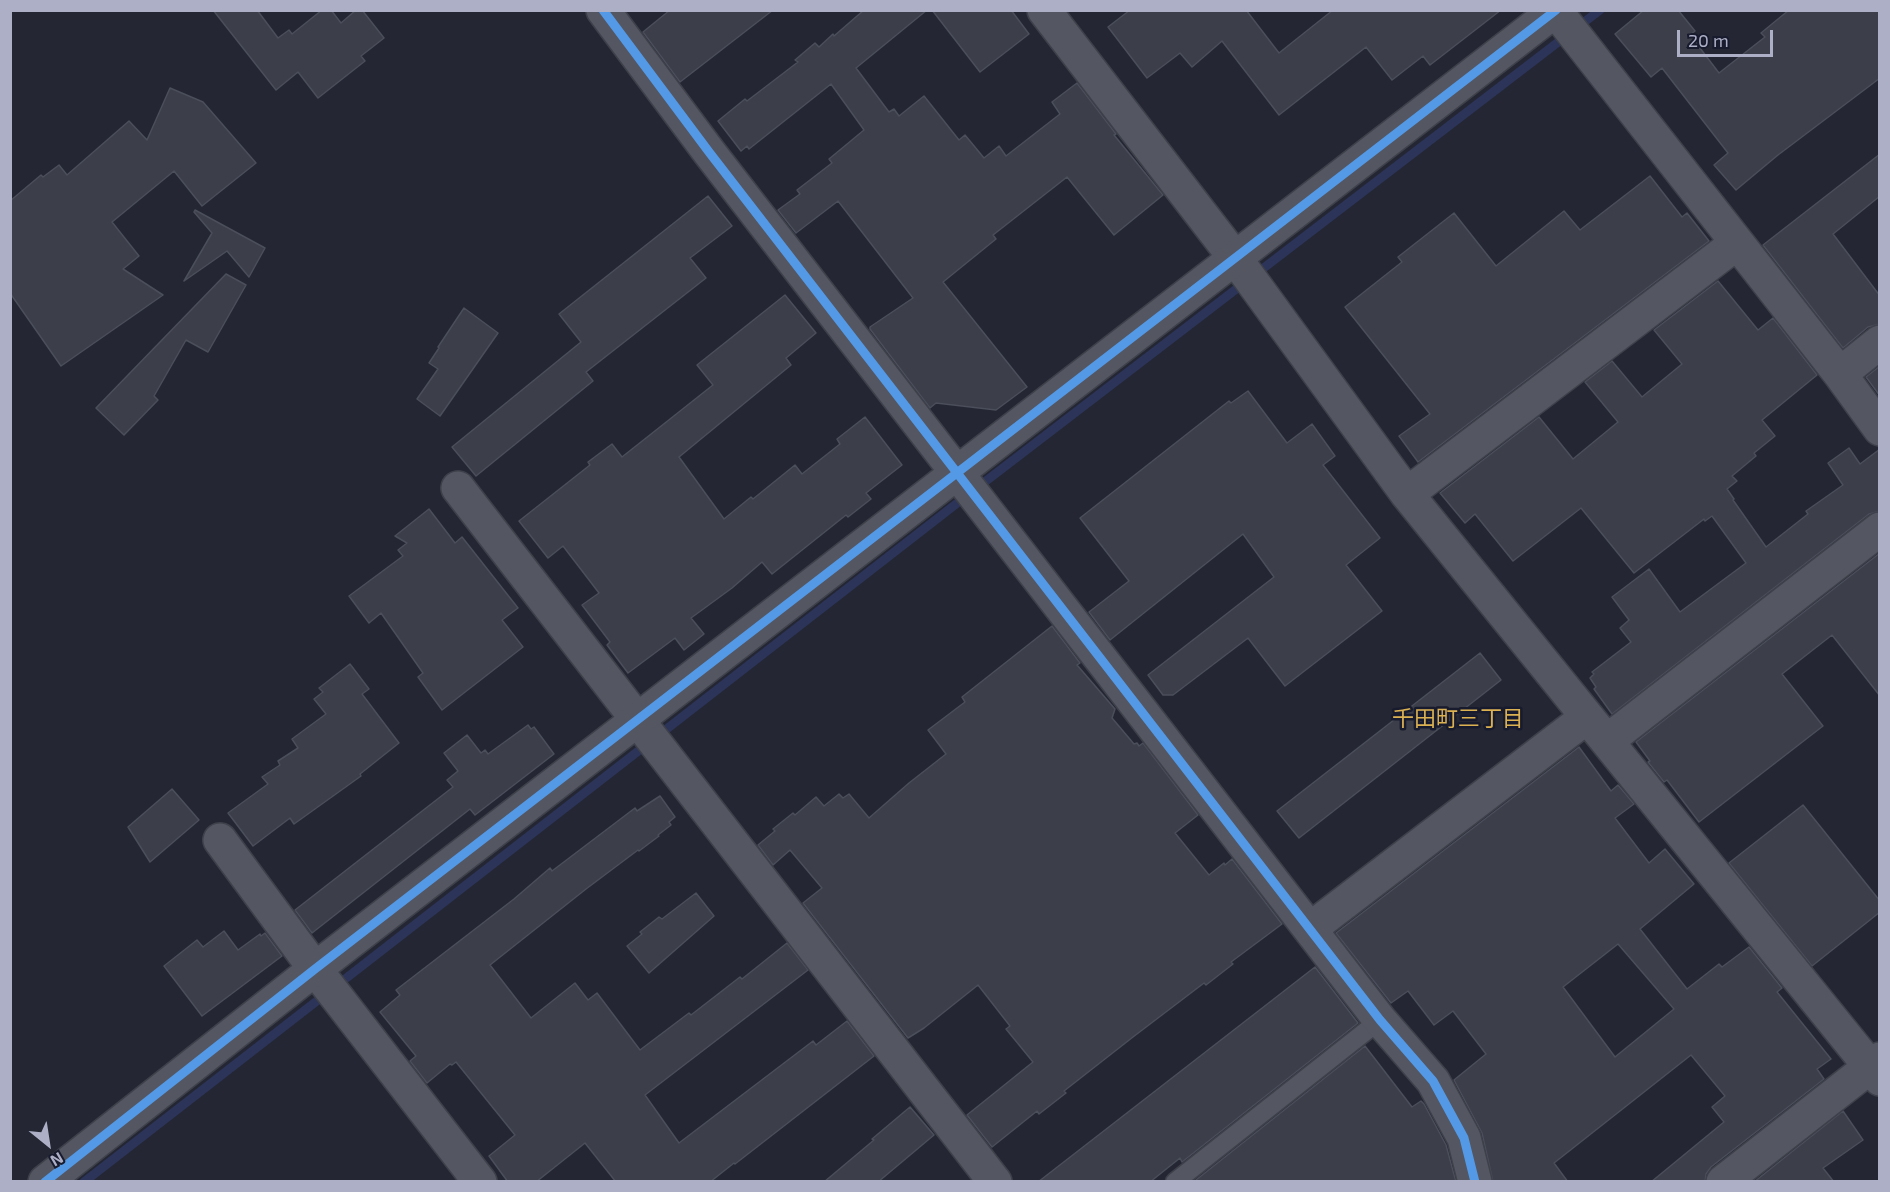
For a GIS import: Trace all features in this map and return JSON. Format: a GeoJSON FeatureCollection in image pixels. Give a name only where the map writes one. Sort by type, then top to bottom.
{"type":"FeatureCollection","features":[{"type":"Feature","properties":{"kind":"street"},"geometry":{"type":"LineString","coordinates":[[603,10],[709,153],[1380,1020],[1433,1082],[1464,1138],[1475,1182]]}},
{"type":"Feature","properties":{"kind":"street"},"geometry":{"type":"LineString","coordinates":[[1044,10],[1245,272],[1407,494],[1876,1068],[1723,1182]]}},
{"type":"Feature","properties":{"kind":"street"},"geometry":{"type":"LineString","coordinates":[[45,1182],[327,984],[1245,272],[1562,19],[1840,374],[1880,429]]}},
{"type":"Feature","properties":{"kind":"street"},"geometry":{"type":"LineString","coordinates":[[1407,494],[1737,243]]}},
{"type":"Feature","properties":{"kind":"street"},"geometry":{"type":"LineString","coordinates":[[1840,374],[1880,342]]}},
{"type":"Feature","properties":{"kind":"street"},"geometry":{"type":"LineString","coordinates":[[458,488],[995,1182]]}},
{"type":"Feature","properties":{"kind":"street"},"geometry":{"type":"LineString","coordinates":[[1310,929],[1880,529]]}},
{"type":"Feature","properties":{"kind":"street"},"geometry":{"type":"LineString","coordinates":[[219,840],[480,1182]]}},
{"type":"Feature","properties":{"kind":"lane"},"geometry":{"type":"LineString","coordinates":[[1175,1182],[1380,1020]]}},
{"type":"Feature","properties":{"kind":"building"},"geometry":{"type":"Polygon","coordinates":[[[213,10],[257,10],[278,38],[289,30],[292,34],[322,10],[331,10],[341,23],[356,10],[362,10],[384,38],[361,56],[365,61],[318,98],[298,72],[276,90],[213,10]]]}},
{"type":"Feature","properties":{"kind":"building"},"geometry":{"type":"Polygon","coordinates":[[[670,10],[773,10],[680,82],[643,32],[670,10]]]}},
{"type":"Feature","properties":{"kind":"building"},"geometry":{"type":"Polygon","coordinates":[[[864,10],[927,10],[856,68],[889,112],[894,109],[899,116],[924,96],[959,140],[965,135],[984,158],[999,146],[1006,156],[1060,114],[1052,102],[1077,83],[1116,134],[1114,135],[1163,195],[1114,235],[1067,177],[993,235],[996,239],[943,282],[1027,387],[996,410],[936,403],[930,408],[870,329],[913,298],[838,201],[796,233],[778,210],[800,194],[797,190],[832,163],[829,159],[864,130],[831,84],[749,149],[747,146],[741,151],[718,121],[798,62],[795,60],[815,43],[819,47],[864,10]]]}},
{"type":"Feature","properties":{"kind":"building"},"geometry":{"type":"Polygon","coordinates":[[[932,10],[1011,10],[1029,34],[980,72],[932,10]]]}},
{"type":"Feature","properties":{"kind":"building"},"geometry":{"type":"Polygon","coordinates":[[[1130,10],[1246,10],[1279,53],[1333,10],[1501,10],[1430,65],[1423,56],[1392,80],[1366,47],[1279,115],[1222,41],[1192,67],[1180,53],[1147,78],[1108,27],[1130,10]]]}},
{"type":"Feature","properties":{"kind":"building"},"geometry":{"type":"Polygon","coordinates":[[[1644,10],[1678,10],[1695,31],[1690,35],[1719,73],[1765,37],[1761,33],[1789,10],[1880,10],[1880,78],[1778,155],[1736,190],[1714,165],[1728,153],[1662,68],[1651,77],[1615,34],[1644,10]]]}},
{"type":"Feature","properties":{"kind":"building"},"geometry":{"type":"Polygon","coordinates":[[[170,88],[203,102],[256,163],[202,206],[174,171],[112,222],[139,256],[123,269],[163,295],[61,366],[10,293],[10,201],[41,175],[43,177],[59,165],[67,175],[129,121],[147,140],[170,88]]]}},
{"type":"Feature","properties":{"kind":"building"},"geometry":{"type":"Polygon","coordinates":[[[1880,154],[1880,196],[1833,234],[1880,296],[1880,324],[1868,327],[1843,348],[1763,245],[1880,154]]]}},
{"type":"Feature","properties":{"kind":"building"},"geometry":{"type":"Polygon","coordinates":[[[1650,176],[1682,217],[1687,213],[1709,241],[1418,462],[1399,436],[1430,414],[1345,307],[1402,262],[1398,257],[1454,213],[1496,266],[1564,211],[1580,230],[1650,176]]]}},
{"type":"Feature","properties":{"kind":"building"},"geometry":{"type":"Polygon","coordinates":[[[708,196],[732,226],[690,258],[706,278],[586,372],[593,381],[476,476],[452,447],[581,342],[559,314],[708,196]]]}},
{"type":"Feature","properties":{"kind":"building"},"geometry":{"type":"Polygon","coordinates":[[[195,210],[265,248],[249,277],[227,251],[184,281],[212,233],[194,212],[195,210]]]}},
{"type":"Feature","properties":{"kind":"building"},"geometry":{"type":"Polygon","coordinates":[[[226,274],[246,285],[208,352],[186,340],[154,396],[158,400],[124,435],[96,408],[226,274]]]}},
{"type":"Feature","properties":{"kind":"building"},"geometry":{"type":"Polygon","coordinates":[[[1718,281],[1758,330],[1773,318],[1817,375],[1762,420],[1775,436],[1754,453],[1756,456],[1732,476],[1737,481],[1727,489],[1766,547],[1808,514],[1806,511],[1843,485],[1828,463],[1849,448],[1860,464],[1880,449],[1880,511],[1869,514],[1612,714],[1594,689],[1596,687],[1590,678],[1594,674],[1592,672],[1631,642],[1620,628],[1629,620],[1612,597],[1649,569],[1680,612],[1746,563],[1712,516],[1705,521],[1704,519],[1634,573],[1581,508],[1513,561],[1475,514],[1465,523],[1440,493],[1539,417],[1573,459],[1618,422],[1585,382],[1612,361],[1642,397],[1682,364],[1654,330],[1718,281]]]}},
{"type":"Feature","properties":{"kind":"building"},"geometry":{"type":"Polygon","coordinates":[[[785,295],[816,333],[786,358],[791,365],[679,457],[724,519],[795,465],[802,474],[840,444],[837,439],[865,417],[902,465],[866,493],[871,499],[848,517],[846,515],[772,574],[762,562],[732,588],[691,618],[704,634],[684,650],[675,638],[628,673],[607,645],[610,642],[582,605],[599,593],[563,546],[548,558],[519,521],[590,465],[588,462],[612,444],[622,457],[713,385],[697,365],[785,295]]]}},
{"type":"Feature","properties":{"kind":"building"},"geometry":{"type":"Polygon","coordinates":[[[464,308],[498,333],[440,416],[417,399],[438,369],[429,363],[464,308]]]}},
{"type":"Feature","properties":{"kind":"building"},"geometry":{"type":"Polygon","coordinates":[[[1880,366],[1880,396],[1866,377],[1880,366]]]}},
{"type":"Feature","properties":{"kind":"building"},"geometry":{"type":"Polygon","coordinates":[[[1248,391],[1287,443],[1312,424],[1335,456],[1323,465],[1380,538],[1346,565],[1382,611],[1285,686],[1248,638],[1173,695],[1163,695],[1148,675],[1274,577],[1243,534],[1110,640],[1089,612],[1129,581],[1080,518],[1229,401],[1231,403],[1248,391]]]}},
{"type":"Feature","properties":{"kind":"building"},"geometry":{"type":"Polygon","coordinates":[[[429,509],[455,543],[462,537],[518,608],[502,620],[523,647],[442,710],[418,677],[423,673],[381,613],[369,623],[349,596],[403,556],[398,550],[407,543],[395,536],[429,509]]]}},
{"type":"Feature","properties":{"kind":"building"},"geometry":{"type":"Polygon","coordinates":[[[1880,553],[1880,696],[1832,635],[1782,674],[1823,726],[1699,822],[1667,780],[1664,782],[1648,762],[1650,761],[1636,742],[1880,553]]]}},
{"type":"Feature","properties":{"kind":"building"},"geometry":{"type":"Polygon","coordinates":[[[1052,626],[1080,663],[1077,665],[1115,709],[1112,718],[1134,744],[1137,743],[1139,746],[1143,743],[1198,815],[1175,833],[1209,875],[1232,859],[1282,924],[1231,962],[1233,964],[1206,985],[1204,983],[1133,1037],[1064,1091],[1066,1093],[1039,1114],[1037,1111],[992,1147],[967,1115],[1033,1062],[1006,1029],[1010,1026],[978,985],[908,1038],[803,903],[822,888],[790,850],[773,865],[758,845],[775,831],[773,829],[793,813],[795,815],[816,797],[824,806],[839,794],[843,798],[849,794],[869,818],[946,754],[928,730],[965,702],[962,697],[1052,626]]]}},
{"type":"Feature","properties":{"kind":"building"},"geometry":{"type":"Polygon","coordinates":[[[1480,653],[1501,680],[1299,838],[1277,811],[1480,653]]]}},
{"type":"Feature","properties":{"kind":"building"},"geometry":{"type":"Polygon","coordinates":[[[350,664],[369,689],[362,694],[399,743],[360,774],[361,776],[294,824],[290,818],[253,846],[228,813],[268,784],[262,777],[280,765],[278,761],[298,748],[292,739],[326,714],[314,699],[323,692],[319,688],[350,664]]]}},
{"type":"Feature","properties":{"kind":"building"},"geometry":{"type":"Polygon","coordinates":[[[528,725],[531,729],[534,727],[554,754],[475,815],[470,809],[312,933],[295,910],[453,787],[447,780],[458,771],[444,753],[467,735],[481,753],[485,750],[488,754],[528,725]]]}},
{"type":"Feature","properties":{"kind":"building"},"geometry":{"type":"Polygon","coordinates":[[[1579,747],[1611,791],[1618,785],[1634,804],[1615,818],[1649,863],[1665,849],[1694,884],[1640,929],[1687,989],[1719,964],[1722,967],[1749,947],[1782,988],[1777,992],[1831,1059],[1817,1069],[1824,1079],[1711,1167],[1706,1174],[1705,1182],[1651,1182],[1724,1122],[1712,1107],[1725,1096],[1691,1055],[1554,1163],[1568,1182],[1493,1182],[1482,1133],[1454,1080],[1486,1054],[1453,1011],[1434,1025],[1408,991],[1391,1003],[1336,933],[1579,747]],[[1618,944],[1563,987],[1615,1057],[1674,1009],[1618,944]]]}},
{"type":"Feature","properties":{"kind":"building"},"geometry":{"type":"Polygon","coordinates":[[[172,789],[199,820],[150,862],[128,827],[172,789]]]}},
{"type":"Feature","properties":{"kind":"building"},"geometry":{"type":"Polygon","coordinates":[[[660,796],[675,817],[669,822],[671,825],[490,965],[531,1018],[575,983],[588,1000],[597,993],[640,1050],[689,1013],[691,1015],[740,977],[742,979],[787,943],[808,970],[645,1095],[679,1143],[813,1041],[816,1045],[847,1021],[874,1056],[710,1182],[616,1182],[585,1143],[536,1182],[508,1182],[489,1156],[515,1135],[456,1062],[450,1064],[427,1083],[410,1061],[416,1056],[380,1012],[400,995],[396,990],[514,899],[550,868],[552,871],[635,808],[637,811],[660,796]]]}},
{"type":"Feature","properties":{"kind":"building"},"geometry":{"type":"Polygon","coordinates":[[[1803,805],[1880,901],[1880,912],[1812,966],[1729,863],[1803,805]]]}},
{"type":"Feature","properties":{"kind":"building"},"geometry":{"type":"Polygon","coordinates":[[[696,893],[714,916],[649,973],[627,946],[659,917],[662,919],[696,893]]]}},
{"type":"Feature","properties":{"kind":"building"},"geometry":{"type":"Polygon","coordinates":[[[224,931],[238,950],[260,934],[261,936],[265,933],[282,956],[202,1016],[164,966],[197,940],[203,947],[224,931]]]}},
{"type":"Feature","properties":{"kind":"building"},"geometry":{"type":"Polygon","coordinates":[[[1315,967],[1358,1023],[1182,1162],[1180,1158],[1150,1182],[1038,1182],[1315,967]]]}},
{"type":"Feature","properties":{"kind":"building"},"geometry":{"type":"Polygon","coordinates":[[[1365,1046],[1412,1107],[1421,1101],[1424,1104],[1446,1145],[1456,1182],[1198,1182],[1196,1180],[1365,1046]]]}},
{"type":"Feature","properties":{"kind":"building"},"geometry":{"type":"Polygon","coordinates":[[[910,1107],[934,1135],[878,1182],[824,1182],[874,1140],[872,1139],[910,1107]]]}},
{"type":"Feature","properties":{"kind":"building"},"geometry":{"type":"Polygon","coordinates":[[[1843,1111],[1863,1140],[1823,1168],[1834,1182],[1754,1182],[1843,1111]]]}},
{"type":"Feature","properties":{"kind":"waterway"},"geometry":{"type":"LineString","coordinates":[[84,1182],[956,504],[1600,10]]}},
{"type":"Feature","properties":{"kind":"cycle path"},"geometry":{"type":"LineString","coordinates":[[603,10],[709,152],[1380,1020],[1433,1081],[1464,1138],[1475,1182]]}},
{"type":"Feature","properties":{"kind":"cycle path"},"geometry":{"type":"LineString","coordinates":[[45,1182],[315,969],[1556,10]]}},
{"type":"Feature","properties":{"kind":"district","name":"千田町三丁目"},"geometry":{"type":"Point","coordinates":[1458,719]}}]}
